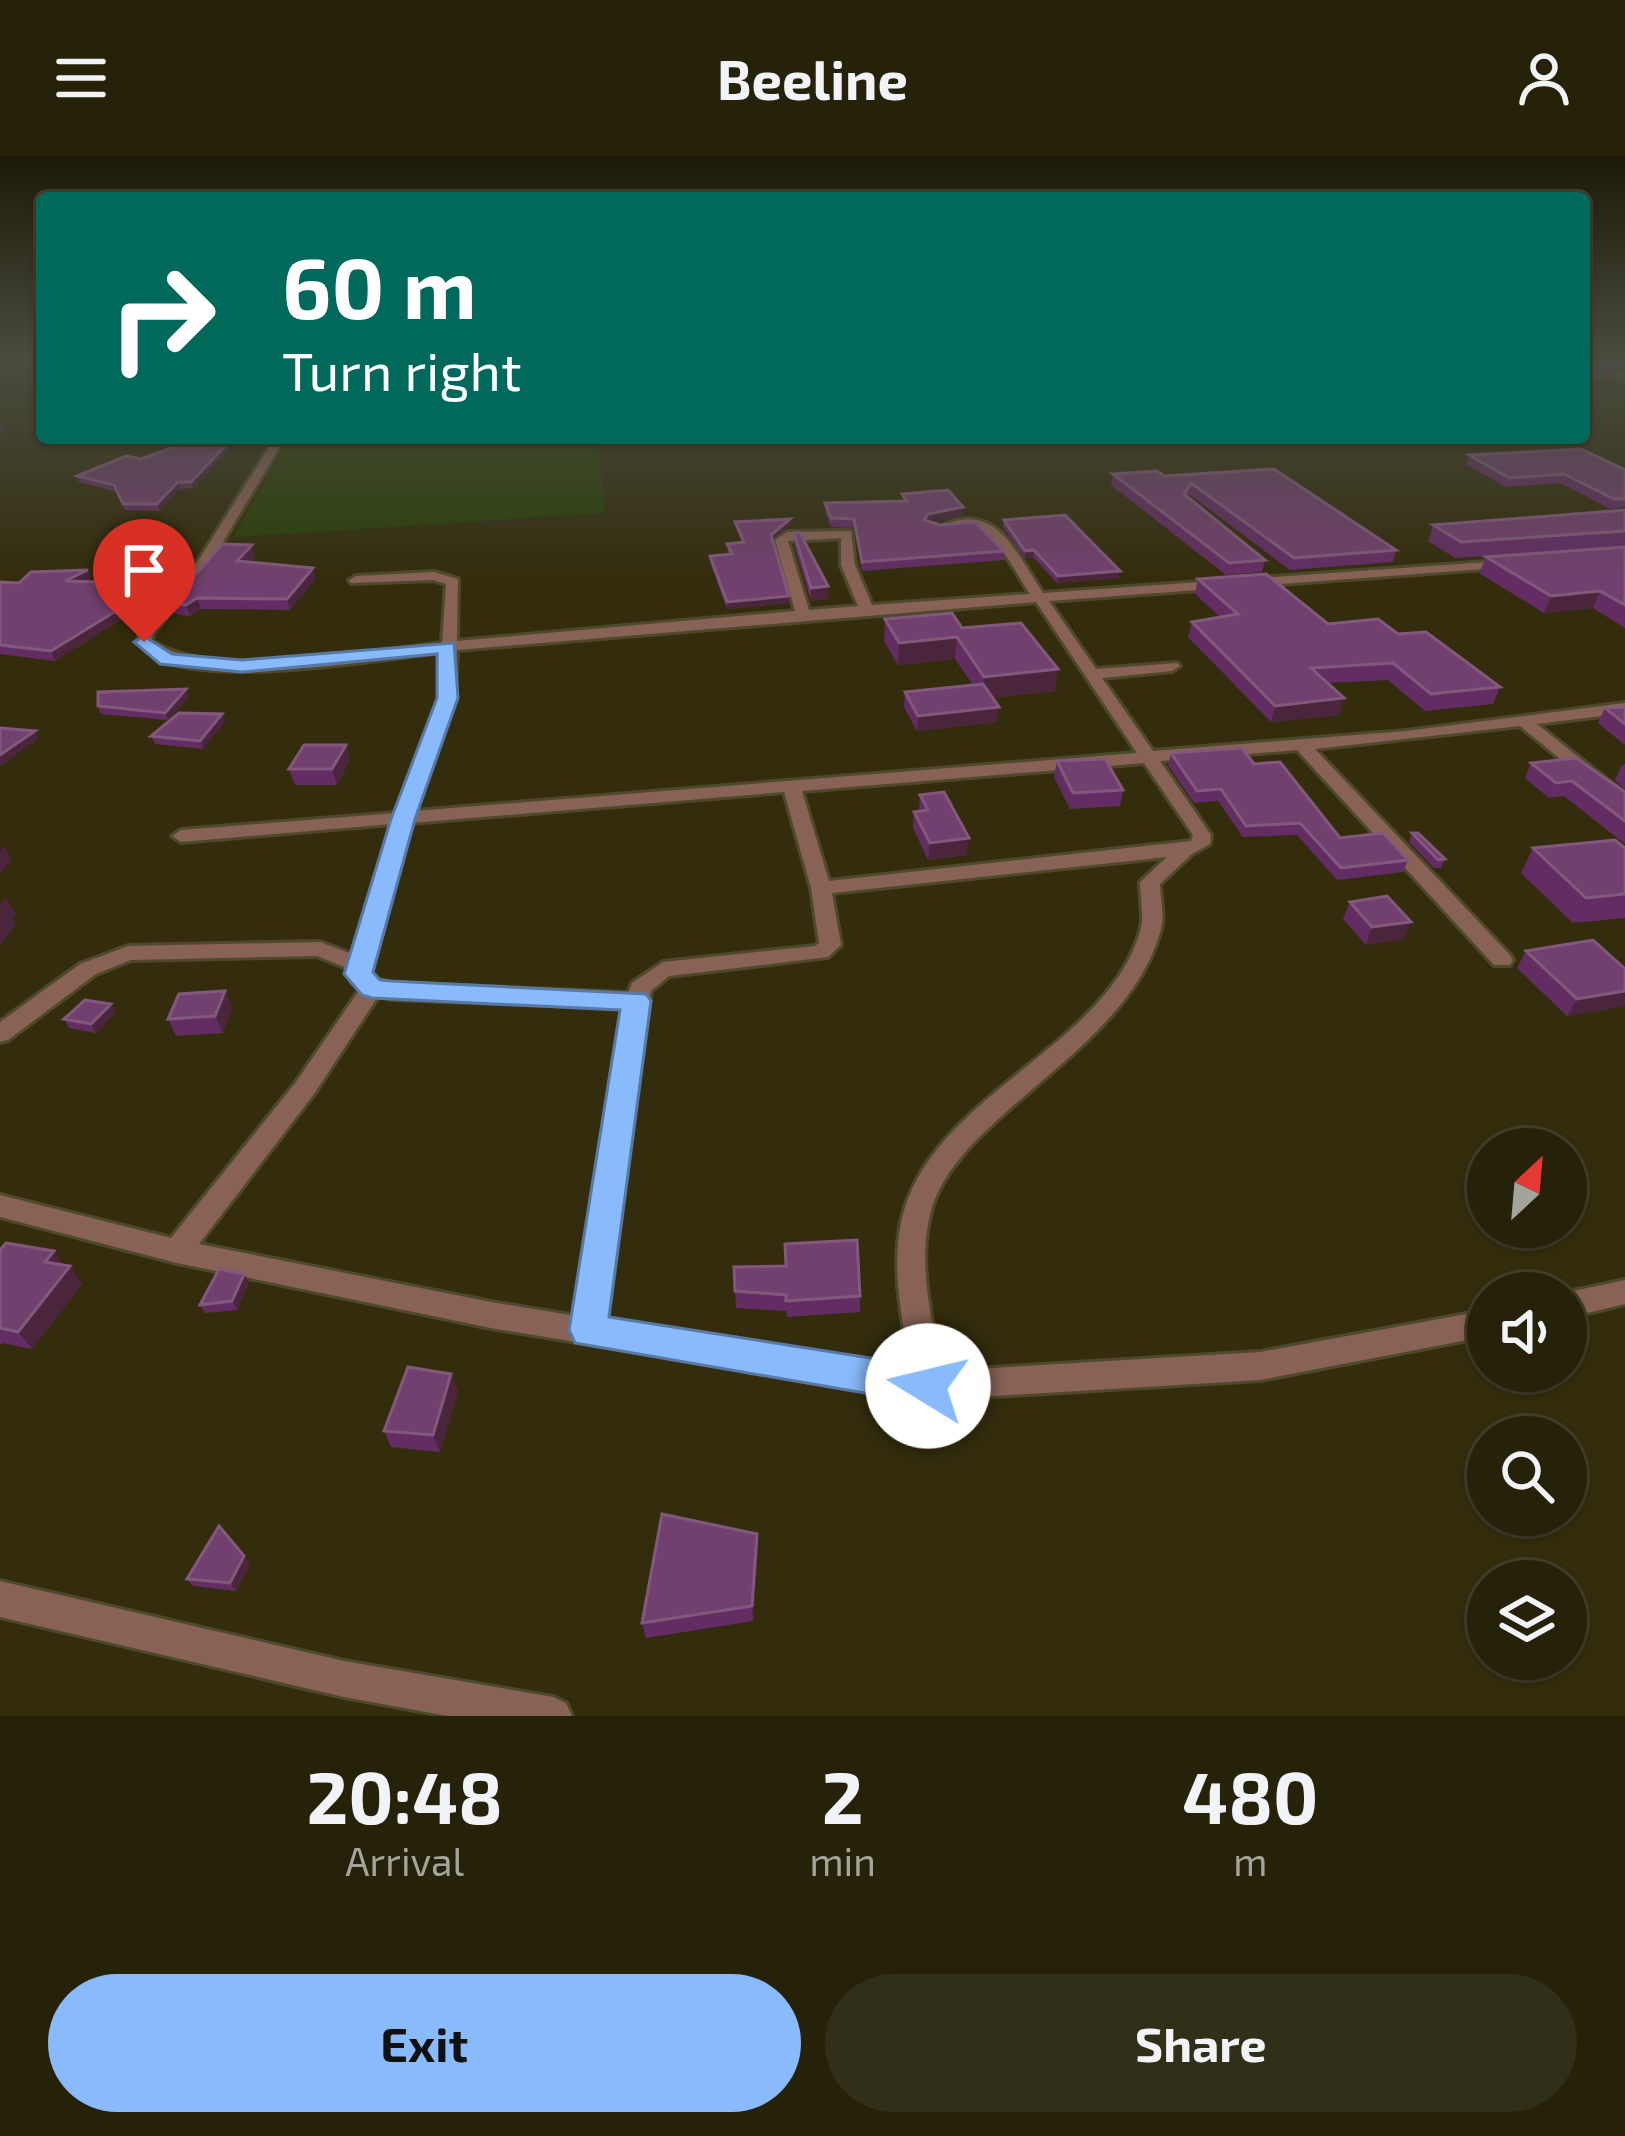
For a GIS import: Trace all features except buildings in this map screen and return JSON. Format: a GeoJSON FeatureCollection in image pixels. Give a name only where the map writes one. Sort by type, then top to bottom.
{"type":"FeatureCollection","features":[{"type":"Feature","properties":{"kind":"street"},"geometry":{"type":"LineString","coordinates":[[276,444],[206,560],[146,633],[150,650],[181,662],[242,666],[803,613],[1535,561]]}},
{"type":"Feature","properties":{"kind":"street"},"geometry":{"type":"LineString","coordinates":[[928,1386],[914,1285],[920,1201],[966,1136],[1122,986],[1152,925],[1150,882],[1167,862],[1200,844],[1202,835],[989,526],[975,522],[934,527]]}},
{"type":"Feature","properties":{"kind":"street"},"geometry":{"type":"LineString","coordinates":[[803,613],[781,540],[787,536],[847,533],[848,565],[866,608]]}},
{"type":"Feature","properties":{"kind":"street"},"geometry":{"type":"LineString","coordinates":[[1271,567],[1287,580]]}},
{"type":"Feature","properties":{"kind":"street"},"geometry":{"type":"LineString","coordinates":[[177,1251],[304,1088],[366,977],[403,819],[447,698],[451,580],[356,580]]}},
{"type":"Feature","properties":{"kind":"street"},"geometry":{"type":"LineString","coordinates":[[1092,674],[1172,666]]}},
{"type":"Feature","properties":{"kind":"street"},"geometry":{"type":"LineString","coordinates":[[181,836],[1301,744],[1625,708]]}},
{"type":"Feature","properties":{"kind":"street"},"geometry":{"type":"LineString","coordinates":[[1522,722],[1625,803]]}},
{"type":"Feature","properties":{"kind":"street"},"geometry":{"type":"LineString","coordinates":[[1301,744],[1502,960]]}},
{"type":"Feature","properties":{"kind":"street"},"geometry":{"type":"LineString","coordinates":[[588,1330],[636,1001],[648,977],[663,969],[826,949],[831,939],[792,787]]}},
{"type":"Feature","properties":{"kind":"street"},"geometry":{"type":"LineString","coordinates":[[821,888],[1189,850]]}},
{"type":"Feature","properties":{"kind":"street"},"geometry":{"type":"LineString","coordinates":[[0,1034],[88,969],[128,953],[320,949],[366,977],[636,1001]]}},
{"type":"Feature","properties":{"kind":"street"},"geometry":{"type":"LineString","coordinates":[[0,1206],[177,1251],[588,1330],[928,1386],[1260,1366],[1467,1327]]}},
{"type":"Feature","properties":{"kind":"street"},"geometry":{"type":"LineString","coordinates":[[1587,1300],[1625,1292]]}},
{"type":"Feature","properties":{"kind":"street"},"geometry":{"type":"LineString","coordinates":[[0,1599],[344,1679],[553,1716]]}},
{"type":"Feature","properties":{"kind":"green space"},"geometry":{"type":"Polygon","coordinates":[[[287,444],[599,444],[605,513],[233,537],[287,444]]]}},
{"type":"Feature","properties":{"kind":"route"},"geometry":{"type":"LineString","coordinates":[[144,642],[167,659],[242,666],[447,647],[447,698],[403,819],[358,974],[372,988],[391,991],[636,1001],[588,1330],[928,1386]]}}]}
